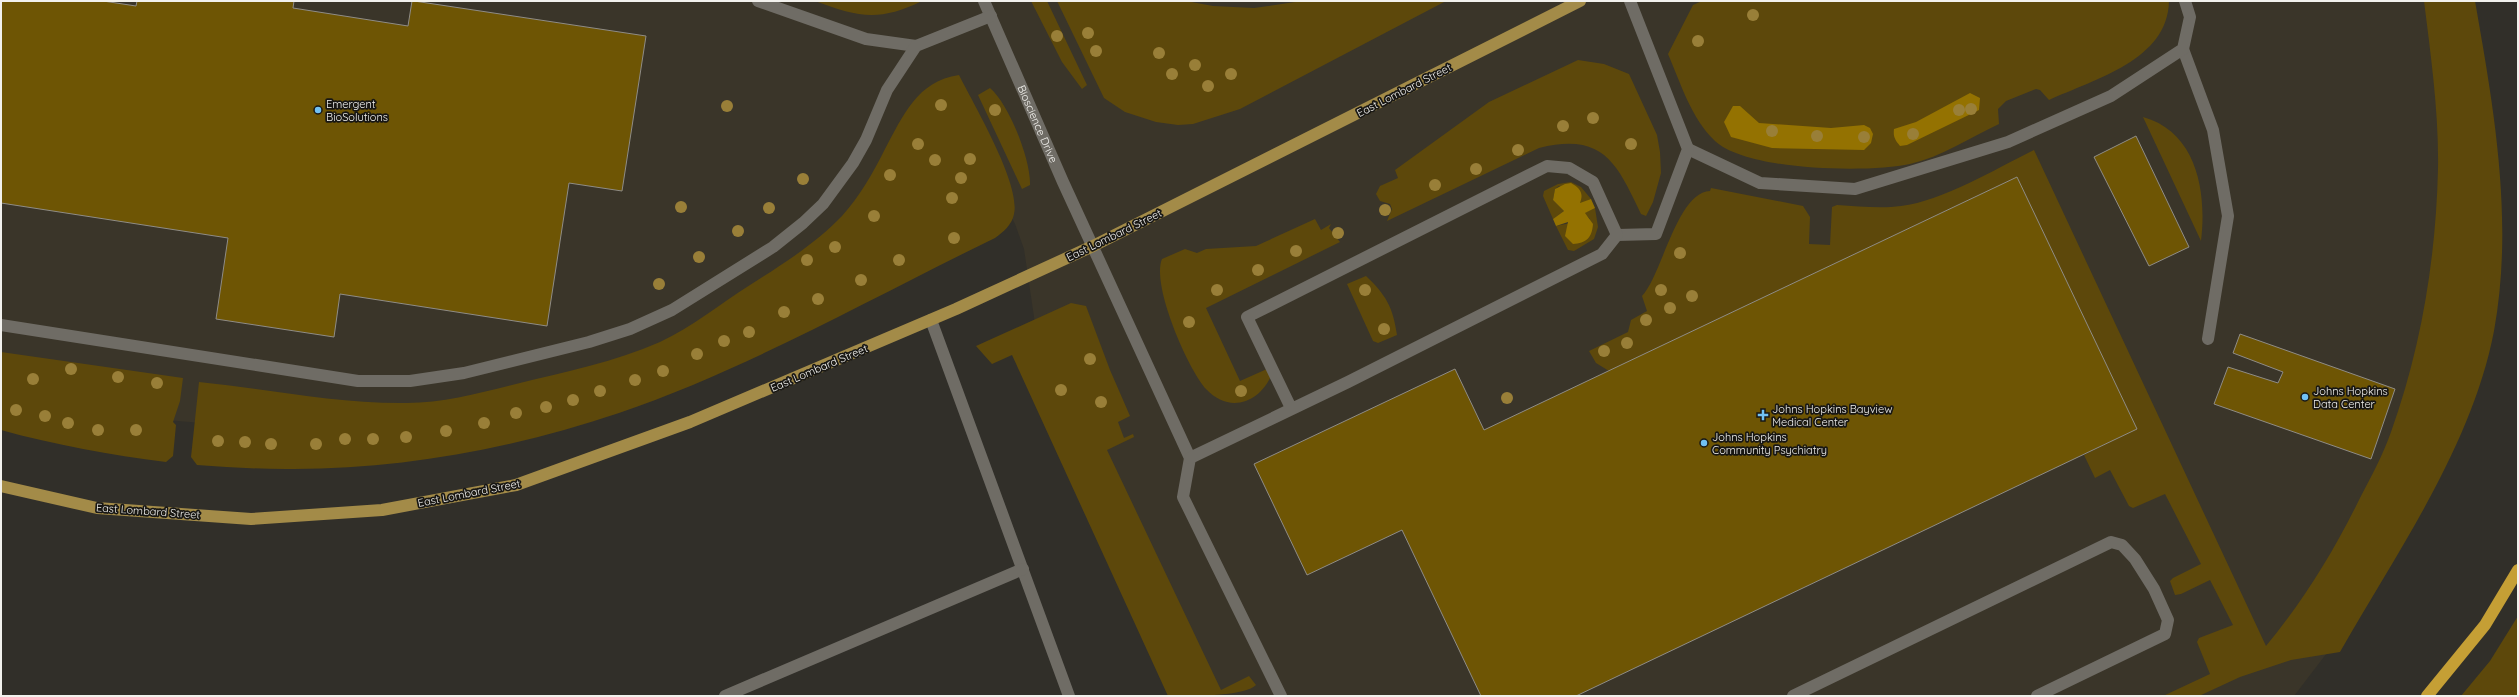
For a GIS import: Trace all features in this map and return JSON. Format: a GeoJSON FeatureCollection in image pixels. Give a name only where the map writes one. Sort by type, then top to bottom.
{"type":"FeatureCollection","features":[{"type":"Feature","properties":{"kind":"highway"},"geometry":{"type":"LineString","coordinates":[[2427,696],[2485,625],[2518,570]]}},
{"type":"Feature","properties":{"kind":"main road","name":"East Lombard Street"},"geometry":{"type":"LineString","coordinates":[[1,486],[97,508],[251,519],[382,510],[516,485],[690,422],[931,320],[1092,246],[1580,1]]}},
{"type":"Feature","properties":{"kind":"street"},"geometry":{"type":"LineString","coordinates":[[758,1],[866,39],[916,46],[991,16]]}},
{"type":"Feature","properties":{"kind":"street","name":"Bioscience Drive"},"geometry":{"type":"LineString","coordinates":[[984,1],[1092,246],[1190,458]]}},
{"type":"Feature","properties":{"kind":"street"},"geometry":{"type":"LineString","coordinates":[[1617,235],[1656,234],[1688,149],[1630,1]]}},
{"type":"Feature","properties":{"kind":"street"},"geometry":{"type":"LineString","coordinates":[[2185,1],[2190,17],[2183,48],[2213,130],[2228,216],[2208,339]]}},
{"type":"Feature","properties":{"kind":"street"},"geometry":{"type":"LineString","coordinates":[[1,325],[358,382],[410,381],[464,373],[596,340],[630,329],[672,310],[773,246],[803,223],[823,204],[853,163],[866,140],[887,90],[916,46]]}},
{"type":"Feature","properties":{"kind":"street"},"geometry":{"type":"LineString","coordinates":[[1688,149],[1760,182],[1855,189],[2008,142],[2111,96],[2183,48]]}},
{"type":"Feature","properties":{"kind":"street"},"geometry":{"type":"LineString","coordinates":[[1291,408],[1247,317],[1547,166],[1569,168],[1593,182],[1617,235]]}},
{"type":"Feature","properties":{"kind":"street"},"geometry":{"type":"LineString","coordinates":[[1281,696],[1183,497],[1190,458],[1602,254],[1617,235]]}},
{"type":"Feature","properties":{"kind":"street"},"geometry":{"type":"LineString","coordinates":[[931,320],[1069,696]]}},
{"type":"Feature","properties":{"kind":"street"},"geometry":{"type":"LineString","coordinates":[[1792,696],[2111,542],[2122,545],[2135,558],[2154,589],[2168,620],[2165,634],[2037,696]]}},
{"type":"Feature","properties":{"kind":"street"},"geometry":{"type":"LineString","coordinates":[[725,696],[1023,569]]}},
{"type":"Feature","properties":{"kind":"shaded area","name":"Johns Hopkins Bayview Medical Center"},"geometry":{"type":"Polygon","coordinates":[[[1,1],[2473,1],[2498,248],[2343,632],[2294,696],[1210,696],[1038,344],[1024,249],[1015,224],[982,159],[730,322],[488,406],[214,424],[130,417],[1,389],[1,1]]]}},
{"type":"Feature","properties":{"kind":"shaded area"},"geometry":{"type":"Polygon","coordinates":[[[815,1],[922,1],[907,8],[893,12],[868,15],[844,11],[815,1]]]}},
{"type":"Feature","properties":{"kind":"shaded area"},"geometry":{"type":"Polygon","coordinates":[[[1031,1],[1047,1],[1087,85],[1082,89],[1062,62],[1031,1]]]}},
{"type":"Feature","properties":{"kind":"shaded area"},"geometry":{"type":"Polygon","coordinates":[[[1057,1],[1186,1],[1213,6],[1254,8],[1302,1],[1446,1],[1240,109],[1193,124],[1178,125],[1156,122],[1125,112],[1104,98],[1057,1]]]}},
{"type":"Feature","properties":{"kind":"shaded area"},"geometry":{"type":"Polygon","coordinates":[[[1702,1],[2169,1],[2165,21],[2156,38],[2143,53],[2126,65],[2107,75],[2049,100],[2040,90],[2036,89],[2006,101],[1998,109],[1999,124],[1944,152],[1922,161],[1891,167],[1838,169],[1780,164],[1753,159],[1731,151],[1715,141],[1707,132],[1699,122],[1687,100],[1668,54],[1693,5],[1702,1]]]}},
{"type":"Feature","properties":{"kind":"shaded area"},"geometry":{"type":"Polygon","coordinates":[[[2424,1],[2475,1],[2495,124],[2499,165],[2502,207],[2500,290],[2494,331],[2483,374],[2469,416],[2451,457],[2408,537],[2340,652],[2291,660],[2240,677],[2199,696],[2163,696],[2210,674],[2197,642],[2199,638],[2233,625],[2210,580],[2181,594],[2175,595],[2170,581],[2201,564],[2165,494],[2133,508],[2129,506],[2110,470],[2095,478],[2084,455],[2136,429],[2017,178],[1609,371],[1596,363],[1589,351],[1628,332],[1631,320],[1647,311],[1642,296],[1649,286],[1679,219],[1688,205],[1698,195],[1710,191],[1711,188],[1803,206],[1810,217],[1809,244],[1830,245],[1832,207],[1837,205],[1885,207],[1917,203],[1934,198],[1969,183],[2034,150],[2266,646],[2280,629],[2318,575],[2377,466],[2388,441],[2402,401],[2419,336],[2434,236],[2438,169],[2436,106],[2424,1]]]}},
{"type":"Feature","properties":{"kind":"shaded area"},"geometry":{"type":"Polygon","coordinates":[[[1578,60],[1604,64],[1629,74],[1657,135],[1660,152],[1661,173],[1653,202],[1646,216],[1641,214],[1624,180],[1605,156],[1594,149],[1579,145],[1561,144],[1539,148],[1387,221],[1392,209],[1390,204],[1380,201],[1376,194],[1380,186],[1398,178],[1395,170],[1489,102],[1578,60]]]}},
{"type":"Feature","properties":{"kind":"shaded area"},"geometry":{"type":"Polygon","coordinates":[[[959,75],[995,144],[1004,165],[1014,201],[1014,214],[1011,222],[1004,231],[995,238],[810,331],[763,354],[668,395],[579,426],[497,447],[413,461],[370,466],[328,468],[264,469],[197,465],[191,457],[199,382],[329,399],[381,403],[421,403],[462,397],[571,371],[607,361],[660,342],[695,322],[810,245],[821,236],[849,208],[866,184],[898,124],[913,102],[932,84],[959,75]]]}},
{"type":"Feature","properties":{"kind":"shaded area"},"geometry":{"type":"Polygon","coordinates":[[[990,88],[1004,106],[1018,133],[1023,148],[1027,162],[1030,185],[1022,189],[978,95],[990,88]]]}},
{"type":"Feature","properties":{"kind":"shaded area"},"geometry":{"type":"Polygon","coordinates":[[[1970,93],[1980,98],[1979,110],[1907,145],[1900,146],[1897,142],[1894,136],[1894,129],[1916,122],[1970,93]]]}},
{"type":"Feature","properties":{"kind":"shaded area"},"geometry":{"type":"Polygon","coordinates":[[[1733,106],[1740,106],[1759,123],[1831,128],[1864,125],[1870,128],[1873,134],[1871,143],[1864,150],[1772,148],[1731,137],[1724,122],[1733,106]]]}},
{"type":"Feature","properties":{"kind":"shaded area"},"geometry":{"type":"Polygon","coordinates":[[[2143,117],[2161,125],[2176,136],[2187,150],[2200,184],[2202,203],[2201,241],[2143,117]]]}},
{"type":"Feature","properties":{"kind":"shaded area"},"geometry":{"type":"Polygon","coordinates":[[[1571,182],[1581,187],[1591,199],[1580,204],[1559,186],[1555,189],[1553,200],[1564,211],[1553,219],[1543,196],[1544,191],[1558,184],[1571,182]]]}},
{"type":"Feature","properties":{"kind":"shaded area"},"geometry":{"type":"Polygon","coordinates":[[[1571,183],[1580,191],[1582,196],[1580,203],[1591,199],[1595,208],[1585,213],[1593,224],[1590,236],[1585,241],[1573,244],[1565,236],[1568,222],[1556,226],[1553,219],[1564,211],[1553,200],[1555,189],[1571,183]]]}},
{"type":"Feature","properties":{"kind":"shaded area"},"geometry":{"type":"Polygon","coordinates":[[[1595,208],[1598,227],[1594,239],[1574,251],[1568,250],[1556,226],[1590,219],[1584,213],[1595,208]]]}},
{"type":"Feature","properties":{"kind":"shaded area"},"geometry":{"type":"Polygon","coordinates":[[[1315,219],[1321,230],[1331,224],[1329,228],[1340,242],[1206,308],[1240,381],[1267,369],[1272,374],[1267,384],[1260,392],[1243,402],[1234,403],[1215,397],[1198,379],[1181,346],[1173,326],[1166,306],[1162,287],[1160,271],[1162,259],[1185,249],[1197,253],[1206,249],[1256,246],[1315,219]]]}},
{"type":"Feature","properties":{"kind":"shaded area"},"geometry":{"type":"Polygon","coordinates":[[[1366,276],[1379,289],[1388,302],[1397,335],[1378,343],[1373,341],[1347,284],[1366,276]]]}},
{"type":"Feature","properties":{"kind":"shaded area"},"geometry":{"type":"Polygon","coordinates":[[[1071,303],[1086,306],[1110,370],[1130,416],[1118,422],[1124,438],[1133,434],[1134,437],[1107,450],[1221,690],[1249,676],[1256,685],[1250,689],[1228,694],[1168,696],[1012,355],[992,364],[976,346],[1071,303]]]}},
{"type":"Feature","properties":{"kind":"shaded area"},"geometry":{"type":"Polygon","coordinates":[[[1,352],[183,378],[180,401],[173,422],[176,425],[173,456],[166,462],[125,456],[62,445],[1,430],[1,352]]]}},
{"type":"Feature","properties":{"kind":"shaded area"},"geometry":{"type":"Polygon","coordinates":[[[2518,616],[2518,696],[2461,696],[2490,661],[2518,616]]]}},
{"type":"Feature","properties":{"kind":"building","name":"Emergent BioSolutions"},"geometry":{"type":"Polygon","coordinates":[[[1,1],[103,1],[136,6],[137,1],[294,1],[293,8],[408,26],[412,1],[414,1],[646,36],[622,191],[569,183],[547,326],[340,294],[334,337],[216,319],[228,238],[1,203],[1,1]]]}},
{"type":"Feature","properties":{"kind":"building"},"geometry":{"type":"Polygon","coordinates":[[[2136,136],[2189,247],[2149,266],[2094,157],[2136,136]]]}},
{"type":"Feature","properties":{"kind":"building","name":"Johns Hopkins Community Psychiatry"},"geometry":{"type":"Polygon","coordinates":[[[2017,177],[2137,429],[1576,696],[1481,696],[1402,530],[1307,575],[1254,464],[1455,369],[1484,430],[2017,177]]]}},
{"type":"Feature","properties":{"kind":"building","name":"Johns Hopkins Data Center"},"geometry":{"type":"Polygon","coordinates":[[[2240,334],[2395,389],[2371,459],[2214,404],[2228,367],[2278,383],[2283,372],[2233,353],[2240,334]]]}},
{"type":"Feature","properties":{"kind":"place","name":"Emergent BioSolutions"},"geometry":{"type":"Point","coordinates":[318,110]}},
{"type":"Feature","properties":{"kind":"place","name":"Johns Hopkins Data Center"},"geometry":{"type":"Point","coordinates":[2305,397]}},
{"type":"Feature","properties":{"kind":"place","name":"Johns Hopkins Bayview Medical Center"},"geometry":{"type":"Point","coordinates":[1763,415]}},
{"type":"Feature","properties":{"kind":"place","name":"Johns Hopkins Community Psychiatry"},"geometry":{"type":"Point","coordinates":[1704,443]}}]}
